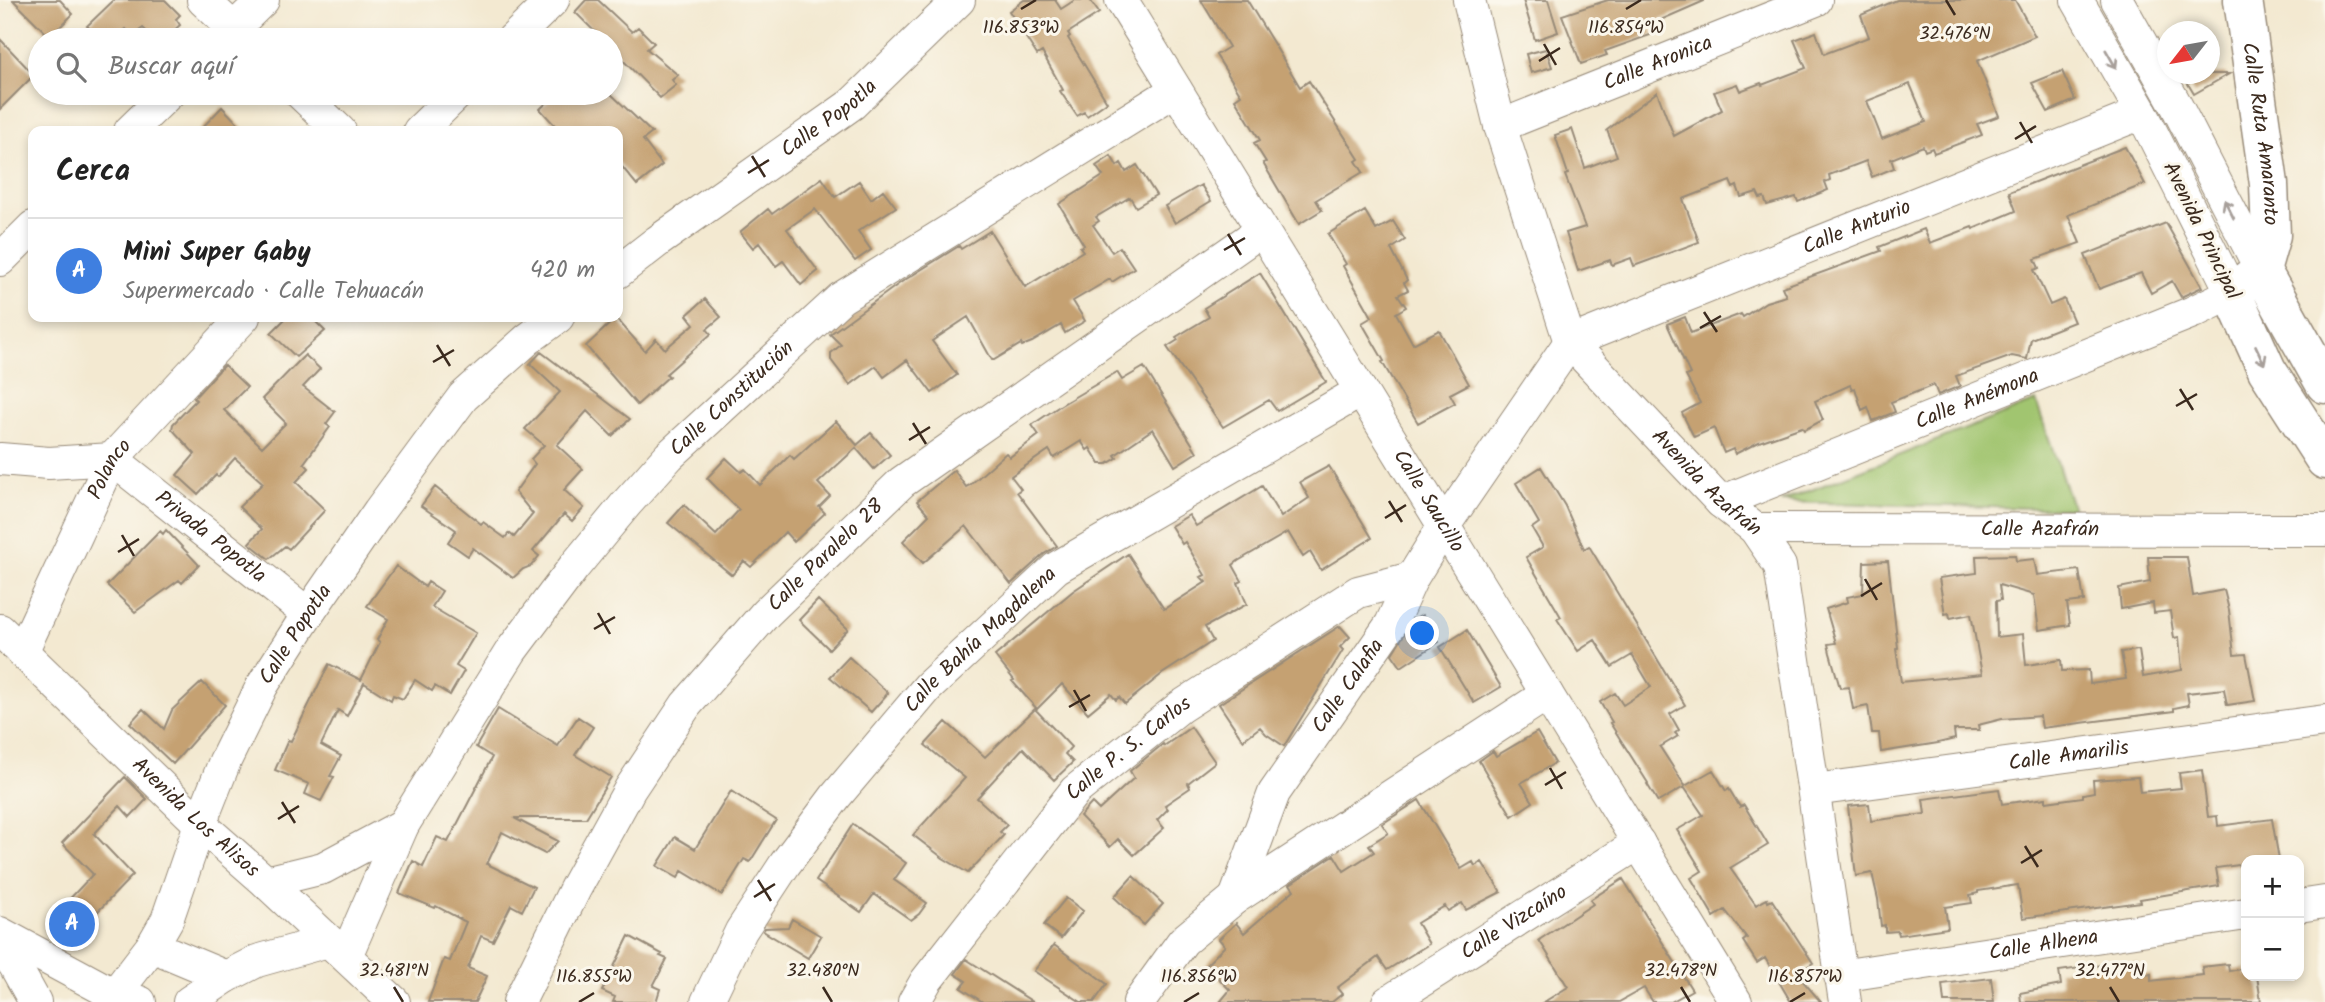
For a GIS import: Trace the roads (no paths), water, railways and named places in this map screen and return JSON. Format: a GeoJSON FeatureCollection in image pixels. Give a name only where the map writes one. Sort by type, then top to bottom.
{"type":"FeatureCollection","features":[{"type":"Feature","properties":{"kind":"main road","name":"Calle Ruta Amaranto"},"geometry":{"type":"LineString","coordinates":[[2243,0],[2269,184],[2271,235],[2246,281]]}},
{"type":"Feature","properties":{"kind":"main road","name":"Avenida Principal"},"geometry":{"type":"LineString","coordinates":[[2246,281],[2295,335],[2325,384]]}},
{"type":"Feature","properties":{"kind":"main road","name":"Avenida Principal"},"geometry":{"type":"LineString","coordinates":[[2246,281],[2267,370],[2325,460]]}},
{"type":"Feature","properties":{"kind":"street"},"geometry":{"type":"LineString","coordinates":[[203,0],[227,28]]}},
{"type":"Feature","properties":{"kind":"street"},"geometry":{"type":"LineString","coordinates":[[240,28],[263,0]]}},
{"type":"Feature","properties":{"kind":"street"},"geometry":{"type":"LineString","coordinates":[[524,28],[553,0]]}},
{"type":"Feature","properties":{"kind":"street","name":"Calle Popotla"},"geometry":{"type":"LineString","coordinates":[[623,268],[852,104],[959,0]]}},
{"type":"Feature","properties":{"kind":"street","name":"Calle Saucillo"},"geometry":{"type":"LineString","coordinates":[[1121,0],[1735,1002]]}},
{"type":"Feature","properties":{"kind":"street","name":"Avenida Azafrán"},"geometry":{"type":"LineString","coordinates":[[1468,0],[1500,126],[1570,342],[1721,502],[1755,529],[1780,566],[1843,989]]}},
{"type":"Feature","properties":{"kind":"street","name":"Calle Aronica"},"geometry":{"type":"LineString","coordinates":[[1500,126],[1816,0]]}},
{"type":"Feature","properties":{"kind":"street","name":"Avenida Principal"},"geometry":{"type":"LineString","coordinates":[[2077,0],[2142,113],[2246,281]]}},
{"type":"Feature","properties":{"kind":"street","name":"Avenida Principal"},"geometry":{"type":"LineString","coordinates":[[2117,0],[2175,103],[2246,281]]}},
{"type":"Feature","properties":{"kind":"street","name":"Calle Constitución"},"geometry":{"type":"LineString","coordinates":[[337,948],[403,825],[511,651],[574,567],[669,456],[841,298],[1176,90]]}},
{"type":"Feature","properties":{"kind":"street"},"geometry":{"type":"LineString","coordinates":[[135,126],[157,105]]}},
{"type":"Feature","properties":{"kind":"street"},"geometry":{"type":"LineString","coordinates":[[313,105],[335,126]]}},
{"type":"Feature","properties":{"kind":"street"},"geometry":{"type":"LineString","coordinates":[[424,126],[446,105]]}},
{"type":"Feature","properties":{"kind":"street","name":"Calle Anturio"},"geometry":{"type":"LineString","coordinates":[[1570,342],[2142,113]]}},
{"type":"Feature","properties":{"kind":"street","name":"Calle Paralelo 28"},"geometry":{"type":"LineString","coordinates":[[519,1002],[576,887],[630,789],[686,705],[766,613],[902,482],[1262,230]]}},
{"type":"Feature","properties":{"kind":"street"},"geometry":{"type":"LineString","coordinates":[[0,260],[28,232]]}},
{"type":"Feature","properties":{"kind":"street","name":"Calle Anémona"},"geometry":{"type":"LineString","coordinates":[[1721,502],[2180,317],[2246,281]]}},
{"type":"Feature","properties":{"kind":"street","name":"Polanco"},"geometry":{"type":"LineString","coordinates":[[22,652],[112,459],[239,322]]}},
{"type":"Feature","properties":{"kind":"street","name":"Calle Popotla"},"geometry":{"type":"LineString","coordinates":[[120,999],[167,920],[225,761],[262,687],[308,614],[463,397],[551,322]]}},
{"type":"Feature","properties":{"kind":"street","name":"Calle Calafia"},"geometry":{"type":"LineString","coordinates":[[1235,898],[1274,793],[1391,624],[1412,578],[1444,526],[1570,342]]}},
{"type":"Feature","properties":{"kind":"street","name":"Calle Bahía Magdalena"},"geometry":{"type":"LineString","coordinates":[[707,1002],[741,931],[785,864],[836,796],[928,687],[1056,568],[1361,391]]}},
{"type":"Feature","properties":{"kind":"street"},"geometry":{"type":"LineString","coordinates":[[0,459],[49,463],[112,459]]}},
{"type":"Feature","properties":{"kind":"street","name":"Privada Popotla"},"geometry":{"type":"LineString","coordinates":[[112,459],[308,614]]}},
{"type":"Feature","properties":{"kind":"street","name":"Calle Azafrán"},"geometry":{"type":"LineString","coordinates":[[1755,529],[2325,530]]}},
{"type":"Feature","properties":{"kind":"street","name":"Calle P. S. Carlos"},"geometry":{"type":"LineString","coordinates":[[914,1002],[926,981],[1075,792],[1180,707],[1358,592],[1412,578]]}},
{"type":"Feature","properties":{"kind":"street","name":"Avenida Los Alisos"},"geometry":{"type":"LineString","coordinates":[[0,630],[200,824],[394,1002]]}},
{"type":"Feature","properties":{"kind":"street"},"geometry":{"type":"LineString","coordinates":[[1139,1002],[1183,941],[1235,898],[1547,694]]}},
{"type":"Feature","properties":{"kind":"street","name":"Calle Amarilis"},"geometry":{"type":"LineString","coordinates":[[1814,790],[2325,721]]}},
{"type":"Feature","properties":{"kind":"street","name":"Calle Constitución"},"geometry":{"type":"LineString","coordinates":[[266,882],[323,868],[403,825]]}},
{"type":"Feature","properties":{"kind":"street","name":"Calle Vizcaíno"},"geometry":{"type":"LineString","coordinates":[[1388,1002],[1639,843]]}},
{"type":"Feature","properties":{"kind":"street"},"geometry":{"type":"LineString","coordinates":[[2304,905],[2325,902]]}},
{"type":"Feature","properties":{"kind":"street","name":"Calle Alhena"},"geometry":{"type":"LineString","coordinates":[[1843,989],[2241,915]]}},
{"type":"Feature","properties":{"kind":"street"},"geometry":{"type":"LineString","coordinates":[[0,933],[120,999]]}},
{"type":"Feature","properties":{"kind":"street"},"geometry":{"type":"LineString","coordinates":[[152,946],[226,976]]}},
{"type":"Feature","properties":{"kind":"street"},"geometry":{"type":"LineString","coordinates":[[0,947],[14,964],[35,1002]]}},
{"type":"Feature","properties":{"kind":"street"},"geometry":{"type":"LineString","coordinates":[[189,1002],[226,976],[257,961],[337,948]]}},
{"type":"Feature","properties":{"kind":"place","name":"Mini Super Gaby"},"geometry":{"type":"Point","coordinates":[72,924]}}]}
